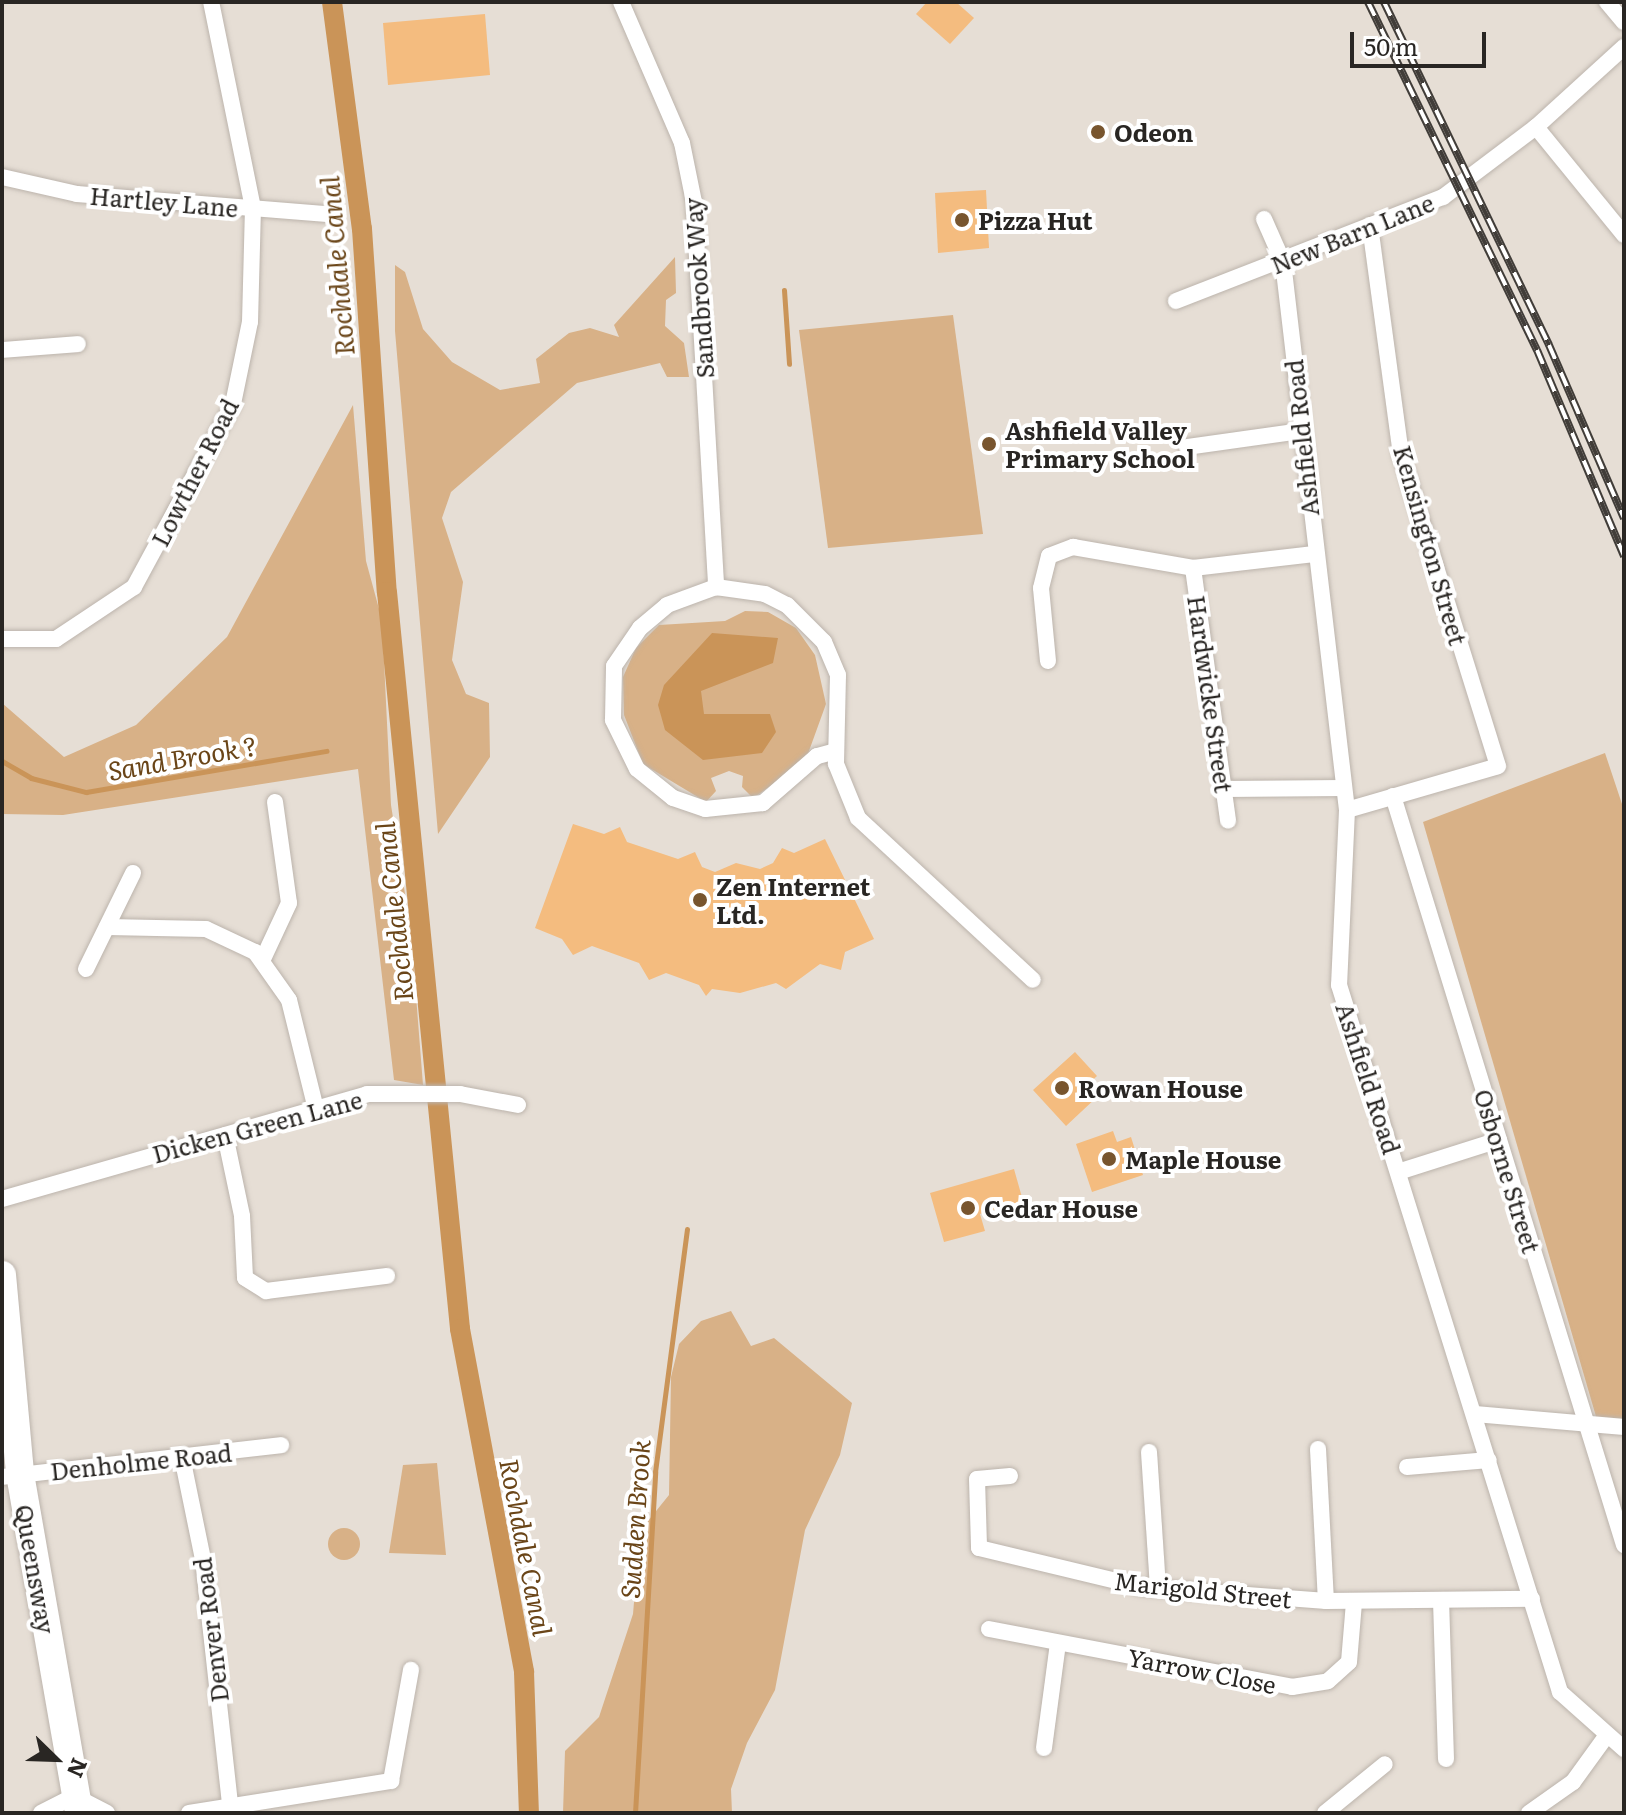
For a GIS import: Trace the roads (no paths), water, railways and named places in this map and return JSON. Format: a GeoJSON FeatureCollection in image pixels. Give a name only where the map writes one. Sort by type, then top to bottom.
{"type":"FeatureCollection","features":[{"type":"Feature","properties":{"kind":"highway","name":"Queensway"},"geometry":{"type":"LineString","coordinates":[[2,1275],[8,1476],[64,1807]]}},
{"type":"Feature","properties":{"kind":"street","name":"Lowther Road"},"geometry":{"type":"LineString","coordinates":[[2,639],[56,639],[134,587],[233,404],[250,322],[253,208],[211,2]]}},
{"type":"Feature","properties":{"kind":"street","name":"Sandbrook Way"},"geometry":{"type":"LineString","coordinates":[[621,2],[677,128],[694,202],[716,587]]}},
{"type":"Feature","properties":{"kind":"street"},"geometry":{"type":"LineString","coordinates":[[1607,2],[1624,22]]}},
{"type":"Feature","properties":{"kind":"street","name":"New Barn Lane"},"geometry":{"type":"LineString","coordinates":[[1176,301],[1283,262],[1443,197],[1536,127],[1624,47]]}},
{"type":"Feature","properties":{"kind":"street"},"geometry":{"type":"LineString","coordinates":[[1536,127],[1624,235]]}},
{"type":"Feature","properties":{"kind":"street","name":"Hartley Lane"},"geometry":{"type":"LineString","coordinates":[[2,177],[77,194],[327,214]]}},
{"type":"Feature","properties":{"kind":"street","name":"Ashfield Road"},"geometry":{"type":"LineString","coordinates":[[1264,219],[1283,262],[1314,554],[1347,810],[1339,985],[1560,1692],[1624,1749]]}},
{"type":"Feature","properties":{"kind":"street","name":"Kensington Street"},"geometry":{"type":"LineString","coordinates":[[1370,225],[1401,455],[1498,766],[1393,796]]}},
{"type":"Feature","properties":{"kind":"street"},"geometry":{"type":"LineString","coordinates":[[2,350],[78,344]]}},
{"type":"Feature","properties":{"kind":"street"},"geometry":{"type":"LineString","coordinates":[[1187,447],[1301,431]]}},
{"type":"Feature","properties":{"kind":"street"},"geometry":{"type":"LineString","coordinates":[[1048,661],[1041,588],[1049,556],[1073,547],[1193,568],[1314,554]]}},
{"type":"Feature","properties":{"kind":"street","name":"Hardwicke Street"},"geometry":{"type":"LineString","coordinates":[[1193,568],[1228,821]]}},
{"type":"Feature","properties":{"kind":"street"},"geometry":{"type":"LineString","coordinates":[[836,751],[817,756],[763,803],[732,810],[673,798],[637,769],[613,720],[614,666],[640,628],[667,605],[716,587],[765,594],[787,605],[824,642],[838,675],[836,751],[858,818],[1033,980]]}},
{"type":"Feature","properties":{"kind":"street"},"geometry":{"type":"LineString","coordinates":[[1224,789],[1344,788]]}},
{"type":"Feature","properties":{"kind":"street"},"geometry":{"type":"LineString","coordinates":[[1347,810],[1393,796]]}},
{"type":"Feature","properties":{"kind":"street","name":"Osborne Street"},"geometry":{"type":"LineString","coordinates":[[1393,796],[1624,1545]]}},
{"type":"Feature","properties":{"kind":"street"},"geometry":{"type":"LineString","coordinates":[[262,961],[289,903],[275,802]]}},
{"type":"Feature","properties":{"kind":"street"},"geometry":{"type":"LineString","coordinates":[[86,969],[133,873]]}},
{"type":"Feature","properties":{"kind":"street"},"geometry":{"type":"LineString","coordinates":[[107,927],[206,929],[262,961],[289,1000],[316,1109]]}},
{"type":"Feature","properties":{"kind":"street","name":"Dicken Green Lane"},"geometry":{"type":"LineString","coordinates":[[2,1199],[367,1094],[460,1094],[518,1105]]}},
{"type":"Feature","properties":{"kind":"street"},"geometry":{"type":"LineString","coordinates":[[225,1135],[242,1216],[245,1278],[266,1291],[387,1276]]}},
{"type":"Feature","properties":{"kind":"street"},"geometry":{"type":"LineString","coordinates":[[1398,1172],[1499,1140]]}},
{"type":"Feature","properties":{"kind":"street"},"geometry":{"type":"LineString","coordinates":[[1475,1414],[1624,1427]]}},
{"type":"Feature","properties":{"kind":"street","name":"Denholme Road"},"geometry":{"type":"LineString","coordinates":[[8,1476],[281,1445]]}},
{"type":"Feature","properties":{"kind":"street"},"geometry":{"type":"LineString","coordinates":[[1318,1449],[1326,1601]]}},
{"type":"Feature","properties":{"kind":"street"},"geometry":{"type":"LineString","coordinates":[[1149,1452],[1158,1588]]}},
{"type":"Feature","properties":{"kind":"street","name":"Denver Road"},"geometry":{"type":"LineString","coordinates":[[182,1457],[203,1559],[230,1804]]}},
{"type":"Feature","properties":{"kind":"street"},"geometry":{"type":"LineString","coordinates":[[1407,1467],[1489,1460]]}},
{"type":"Feature","properties":{"kind":"street","name":"Marigold Street"},"geometry":{"type":"LineString","coordinates":[[1010,1476],[977,1479],[979,1548],[1158,1588],[1354,1602],[1532,1599]]}},
{"type":"Feature","properties":{"kind":"street"},"geometry":{"type":"LineString","coordinates":[[1441,1600],[1446,1759]]}},
{"type":"Feature","properties":{"kind":"street","name":"Yarrow Close"},"geometry":{"type":"LineString","coordinates":[[989,1629],[1292,1687],[1328,1681],[1349,1662],[1354,1602]]}},
{"type":"Feature","properties":{"kind":"street"},"geometry":{"type":"LineString","coordinates":[[1044,1748],[1058,1643]]}},
{"type":"Feature","properties":{"kind":"street"},"geometry":{"type":"LineString","coordinates":[[189,1813],[230,1804],[391,1781],[411,1670]]}},
{"type":"Feature","properties":{"kind":"street"},"geometry":{"type":"LineString","coordinates":[[1529,1813],[1573,1782],[1607,1735]]}},
{"type":"Feature","properties":{"kind":"street"},"geometry":{"type":"LineString","coordinates":[[1325,1813],[1385,1764]]}},
{"type":"Feature","properties":{"kind":"street"},"geometry":{"type":"LineString","coordinates":[[64,1807],[107,1813]]}},
{"type":"Feature","properties":{"kind":"waterway","name":"Rochdale Canal"},"geometry":{"type":"LineString","coordinates":[[332,2],[362,229],[387,592],[460,1329],[524,1672],[529,1813]]}},
{"type":"Feature","properties":{"kind":"waterway","name":"Sudden Brook"},"geometry":{"type":"LineString","coordinates":[[784,290],[789,364]]}},
{"type":"Feature","properties":{"kind":"waterway","name":"Sand Brook ?"},"geometry":{"type":"LineString","coordinates":[[2,761],[31,778],[86,792],[327,751]]}},
{"type":"Feature","properties":{"kind":"waterway","name":"Sudden Brook"},"geometry":{"type":"LineString","coordinates":[[635,1813],[655,1472],[687,1229]]}},
{"type":"Feature","properties":{"kind":"railway"},"geometry":{"type":"LineString","coordinates":[[1368,2],[1537,350],[1624,556]]}},
{"type":"Feature","properties":{"kind":"railway"},"geometry":{"type":"LineString","coordinates":[[1384,2],[1549,345],[1624,518]]}},
{"type":"Feature","properties":{"kind":"place","name":"Odeon"},"geometry":{"type":"Point","coordinates":[1098,132]}},
{"type":"Feature","properties":{"kind":"place","name":"Pizza Hut"},"geometry":{"type":"Point","coordinates":[962,220]}},
{"type":"Feature","properties":{"kind":"place","name":"Ashfield Valley Primary School"},"geometry":{"type":"Point","coordinates":[989,444]}},
{"type":"Feature","properties":{"kind":"place","name":"Zen Internet Ltd."},"geometry":{"type":"Point","coordinates":[700,900]}},
{"type":"Feature","properties":{"kind":"place","name":"Rowan House"},"geometry":{"type":"Point","coordinates":[1062,1088]}},
{"type":"Feature","properties":{"kind":"place","name":"Maple House"},"geometry":{"type":"Point","coordinates":[1109,1159]}},
{"type":"Feature","properties":{"kind":"place","name":"Cedar House"},"geometry":{"type":"Point","coordinates":[968,1208]}}]}
